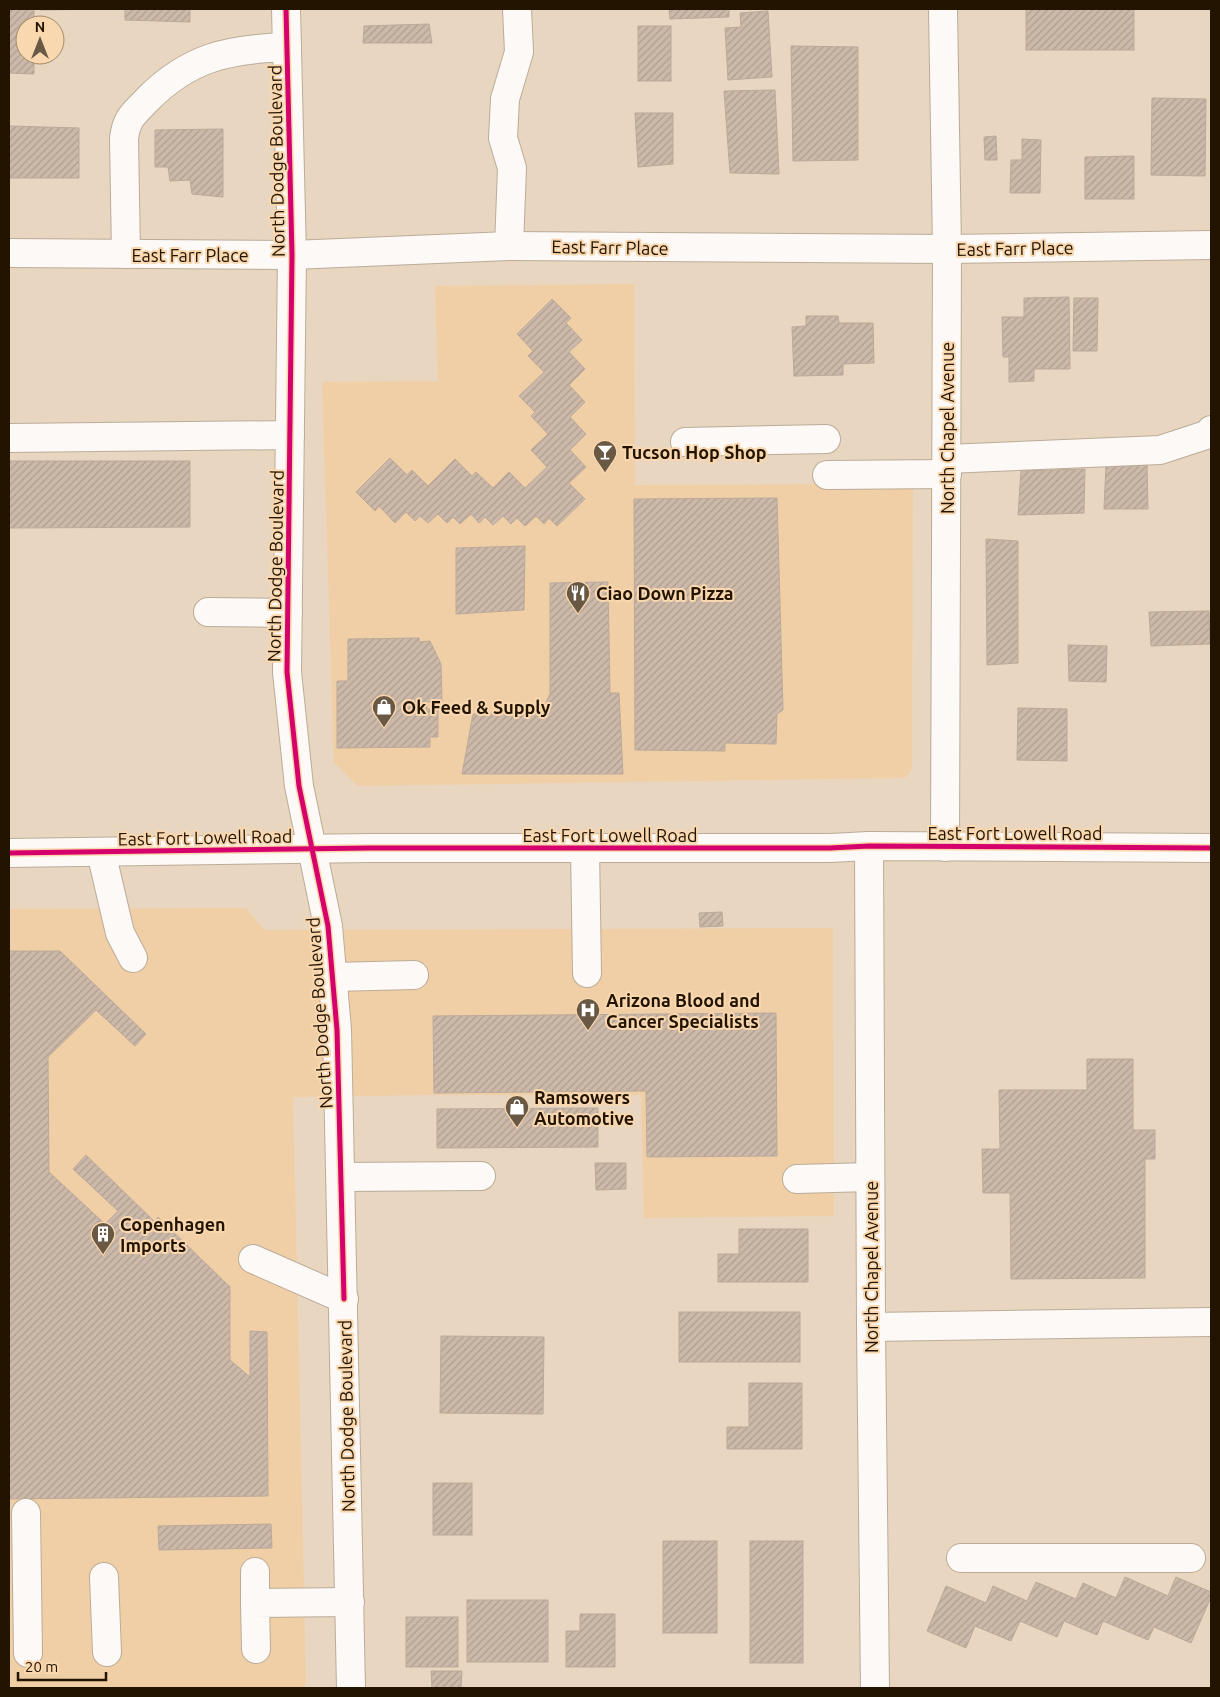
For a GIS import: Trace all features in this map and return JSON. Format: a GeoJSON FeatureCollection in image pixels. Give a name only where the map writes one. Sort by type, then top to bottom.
{"type":"FeatureCollection","features":[{"type":"Feature","properties":{"kind":"street","name":"North Dodge Boulevard"},"geometry":{"type":"LineString","coordinates":[[286,9],[292,255],[287,672],[299,786],[311,849],[326,908],[338,1030],[351,1688]]}},
{"type":"Feature","properties":{"kind":"street"},"geometry":{"type":"LineString","coordinates":[[509,246],[512,168],[503,138],[505,99],[519,52],[517,9]]}},
{"type":"Feature","properties":{"kind":"street","name":"North Chapel Avenue"},"geometry":{"type":"LineString","coordinates":[[942,9],[947,249],[945,847]]}},
{"type":"Feature","properties":{"kind":"street"},"geometry":{"type":"LineString","coordinates":[[126,254],[124,138],[126,124],[132,116],[159,88],[178,74],[201,61],[240,50],[287,47]]}},
{"type":"Feature","properties":{"kind":"street","name":"East Farr Place"},"geometry":{"type":"LineString","coordinates":[[9,253],[292,255],[509,246],[947,249],[1211,245]]}},
{"type":"Feature","properties":{"kind":"street"},"geometry":{"type":"LineString","coordinates":[[827,474],[1160,450],[1209,434],[1211,430]]}},
{"type":"Feature","properties":{"kind":"street"},"geometry":{"type":"LineString","coordinates":[[9,438],[290,434]]}},
{"type":"Feature","properties":{"kind":"street"},"geometry":{"type":"LineString","coordinates":[[685,442],[826,439]]}},
{"type":"Feature","properties":{"kind":"street"},"geometry":{"type":"LineString","coordinates":[[208,612],[288,612]]}},
{"type":"Feature","properties":{"kind":"street","name":"North Chapel Avenue"},"geometry":{"type":"LineString","coordinates":[[869,846],[875,1688]]}},
{"type":"Feature","properties":{"kind":"street","name":"East Fort Lowell Road"},"geometry":{"type":"LineString","coordinates":[[9,853],[311,849],[830,848],[869,846],[1211,848]]}},
{"type":"Feature","properties":{"kind":"street"},"geometry":{"type":"LineString","coordinates":[[586,848],[587,973]]}},
{"type":"Feature","properties":{"kind":"street"},"geometry":{"type":"LineString","coordinates":[[101,852],[120,933],[132,958]]}},
{"type":"Feature","properties":{"kind":"street"},"geometry":{"type":"LineString","coordinates":[[332,977],[414,975]]}},
{"type":"Feature","properties":{"kind":"street"},"geometry":{"type":"LineString","coordinates":[[341,1176],[481,1176]]}},
{"type":"Feature","properties":{"kind":"street"},"geometry":{"type":"LineString","coordinates":[[797,1179],[870,1178]]}},
{"type":"Feature","properties":{"kind":"street"},"geometry":{"type":"LineString","coordinates":[[253,1258],[344,1299]]}},
{"type":"Feature","properties":{"kind":"street"},"geometry":{"type":"LineString","coordinates":[[871,1326],[1211,1322]]}},
{"type":"Feature","properties":{"kind":"street"},"geometry":{"type":"LineString","coordinates":[[26,1513],[28,1653]]}},
{"type":"Feature","properties":{"kind":"street"},"geometry":{"type":"LineString","coordinates":[[961,1558],[1191,1558]]}},
{"type":"Feature","properties":{"kind":"street"},"geometry":{"type":"LineString","coordinates":[[255,1572],[256,1649]]}},
{"type":"Feature","properties":{"kind":"street"},"geometry":{"type":"LineString","coordinates":[[104,1577],[107,1652]]}},
{"type":"Feature","properties":{"kind":"street"},"geometry":{"type":"LineString","coordinates":[[256,1602],[350,1602]]}},
{"type":"Feature","properties":{"kind":"shaded area"},"geometry":{"type":"Polygon","coordinates":[[[634,284],[635,485],[913,484],[912,769],[905,778],[358,786],[334,763],[322,382],[438,381],[435,286],[634,284]]]}},
{"type":"Feature","properties":{"kind":"shaded area"},"geometry":{"type":"Polygon","coordinates":[[[246,908],[264,930],[833,928],[834,1216],[644,1218],[641,1095],[293,1097],[306,1683],[304,1688],[9,1688],[9,909],[246,908]]]}},
{"type":"Feature","properties":{"kind":"building"},"geometry":{"type":"Polygon","coordinates":[[[9,9],[34,9],[34,15],[15,15],[15,65],[34,65],[34,74],[9,73],[9,9]]]}},
{"type":"Feature","properties":{"kind":"building"},"geometry":{"type":"Polygon","coordinates":[[[40,9],[110,9],[40,10],[40,9]]]}},
{"type":"Feature","properties":{"kind":"building"},"geometry":{"type":"Polygon","coordinates":[[[125,9],[190,9],[190,22],[125,20],[125,9]]]}},
{"type":"Feature","properties":{"kind":"building"},"geometry":{"type":"Polygon","coordinates":[[[669,9],[729,9],[729,17],[670,19],[669,9]]]}},
{"type":"Feature","properties":{"kind":"building"},"geometry":{"type":"Polygon","coordinates":[[[1026,9],[1134,9],[1134,50],[1026,50],[1026,9]]]}},
{"type":"Feature","properties":{"kind":"building"},"geometry":{"type":"Polygon","coordinates":[[[768,11],[772,77],[728,80],[725,28],[741,27],[740,13],[768,11]]]}},
{"type":"Feature","properties":{"kind":"building"},"geometry":{"type":"Polygon","coordinates":[[[429,24],[432,43],[363,43],[364,26],[429,24]]]}},
{"type":"Feature","properties":{"kind":"building"},"geometry":{"type":"Polygon","coordinates":[[[638,26],[671,26],[671,81],[638,81],[638,26]]]}},
{"type":"Feature","properties":{"kind":"building"},"geometry":{"type":"Polygon","coordinates":[[[791,46],[858,47],[858,160],[793,161],[791,46]]]}},
{"type":"Feature","properties":{"kind":"building"},"geometry":{"type":"Polygon","coordinates":[[[775,90],[779,174],[730,173],[724,91],[775,90]]]}},
{"type":"Feature","properties":{"kind":"building"},"geometry":{"type":"Polygon","coordinates":[[[1152,98],[1206,99],[1205,176],[1151,175],[1152,98]]]}},
{"type":"Feature","properties":{"kind":"building"},"geometry":{"type":"Polygon","coordinates":[[[635,113],[673,113],[673,164],[638,167],[635,113]]]}},
{"type":"Feature","properties":{"kind":"building"},"geometry":{"type":"Polygon","coordinates":[[[9,126],[79,128],[79,178],[9,178],[9,126]]]}},
{"type":"Feature","properties":{"kind":"building"},"geometry":{"type":"Polygon","coordinates":[[[223,129],[223,197],[192,194],[190,180],[170,181],[168,167],[155,167],[155,130],[223,129]]]}},
{"type":"Feature","properties":{"kind":"building"},"geometry":{"type":"Polygon","coordinates":[[[996,136],[997,160],[985,160],[984,137],[996,136]]]}},
{"type":"Feature","properties":{"kind":"building"},"geometry":{"type":"Polygon","coordinates":[[[1022,139],[1041,140],[1040,193],[1010,193],[1011,160],[1022,160],[1022,139]]]}},
{"type":"Feature","properties":{"kind":"building"},"geometry":{"type":"Polygon","coordinates":[[[1134,156],[1134,199],[1085,199],[1085,157],[1134,156]]]}},
{"type":"Feature","properties":{"kind":"building"},"geometry":{"type":"Polygon","coordinates":[[[1069,297],[1070,369],[1034,369],[1034,381],[1009,382],[1009,357],[1003,357],[1002,317],[1024,317],[1024,298],[1069,297]]]}},
{"type":"Feature","properties":{"kind":"building"},"geometry":{"type":"Polygon","coordinates":[[[1074,298],[1098,298],[1097,351],[1073,351],[1074,298]]]}},
{"type":"Feature","properties":{"kind":"building"},"geometry":{"type":"Polygon","coordinates":[[[552,299],[571,318],[566,323],[582,340],[569,352],[585,369],[569,385],[585,402],[570,417],[586,434],[570,450],[586,467],[569,483],[585,499],[557,526],[549,518],[544,524],[536,516],[525,526],[517,518],[511,524],[503,516],[493,525],[485,517],[479,523],[471,514],[460,524],[453,517],[447,523],[438,514],[428,523],[420,516],[415,521],[406,512],[395,523],[379,506],[375,511],[356,492],[390,458],[407,475],[412,470],[428,486],[455,459],[472,476],[476,472],[493,488],[509,472],[525,488],[547,467],[531,450],[548,434],[531,416],[535,412],[519,396],[544,372],[528,356],[533,351],[517,334],[552,299]]]}},
{"type":"Feature","properties":{"kind":"building"},"geometry":{"type":"Polygon","coordinates":[[[806,316],[838,316],[839,323],[873,323],[874,363],[843,364],[843,375],[794,376],[792,327],[806,326],[806,316]]]}},
{"type":"Feature","properties":{"kind":"building"},"geometry":{"type":"Polygon","coordinates":[[[9,461],[190,461],[190,527],[9,528],[9,461]]]}},
{"type":"Feature","properties":{"kind":"building"},"geometry":{"type":"Polygon","coordinates":[[[1147,463],[1148,509],[1104,509],[1106,464],[1147,463]]]}},
{"type":"Feature","properties":{"kind":"building"},"geometry":{"type":"Polygon","coordinates":[[[1085,469],[1084,513],[1018,515],[1021,471],[1085,469]]]}},
{"type":"Feature","properties":{"kind":"building"},"geometry":{"type":"Polygon","coordinates":[[[777,498],[783,710],[777,714],[776,744],[725,743],[725,751],[635,750],[634,499],[777,498]]]}},
{"type":"Feature","properties":{"kind":"building"},"geometry":{"type":"Polygon","coordinates":[[[986,539],[1018,541],[1018,663],[987,665],[986,539]]]}},
{"type":"Feature","properties":{"kind":"building"},"geometry":{"type":"Polygon","coordinates":[[[525,546],[524,610],[456,614],[456,548],[525,546]]]}},
{"type":"Feature","properties":{"kind":"building"},"geometry":{"type":"Polygon","coordinates":[[[608,582],[610,693],[619,693],[623,774],[462,774],[473,714],[541,712],[550,694],[550,583],[608,582]]]}},
{"type":"Feature","properties":{"kind":"building"},"geometry":{"type":"Polygon","coordinates":[[[1209,611],[1210,644],[1151,646],[1149,612],[1209,611]]]}},
{"type":"Feature","properties":{"kind":"building"},"geometry":{"type":"Polygon","coordinates":[[[419,638],[419,642],[430,641],[441,664],[442,702],[427,702],[427,709],[438,709],[438,737],[430,737],[430,747],[337,748],[337,681],[348,681],[348,639],[419,638]]]}},
{"type":"Feature","properties":{"kind":"building"},"geometry":{"type":"Polygon","coordinates":[[[1068,645],[1107,646],[1106,682],[1069,681],[1068,645]]]}},
{"type":"Feature","properties":{"kind":"building"},"geometry":{"type":"Polygon","coordinates":[[[1018,708],[1067,709],[1067,761],[1017,760],[1018,708]]]}},
{"type":"Feature","properties":{"kind":"building"},"geometry":{"type":"Polygon","coordinates":[[[722,912],[723,926],[700,927],[699,913],[722,912]]]}},
{"type":"Feature","properties":{"kind":"building","name":"Copenhagen Imports"},"geometry":{"type":"Polygon","coordinates":[[[9,951],[60,951],[146,1034],[135,1046],[96,1010],[48,1057],[49,1172],[105,1224],[118,1211],[73,1169],[86,1155],[155,1222],[158,1217],[230,1287],[230,1360],[250,1377],[250,1331],[267,1332],[268,1496],[9,1499],[9,951]]]}},
{"type":"Feature","properties":{"kind":"building"},"geometry":{"type":"Polygon","coordinates":[[[776,1013],[777,1156],[647,1157],[646,1091],[434,1093],[433,1016],[776,1013]]]}},
{"type":"Feature","properties":{"kind":"building"},"geometry":{"type":"Polygon","coordinates":[[[1087,1059],[1133,1059],[1133,1130],[1155,1130],[1155,1159],[1145,1159],[1145,1278],[1011,1279],[1010,1193],[983,1193],[982,1149],[1000,1149],[999,1090],[1087,1090],[1087,1059]]]}},
{"type":"Feature","properties":{"kind":"building","name":"Ramsowers Automotive"},"geometry":{"type":"Polygon","coordinates":[[[598,1108],[598,1147],[437,1148],[437,1109],[598,1108]]]}},
{"type":"Feature","properties":{"kind":"building"},"geometry":{"type":"Polygon","coordinates":[[[595,1163],[626,1163],[626,1189],[596,1190],[595,1163]]]}},
{"type":"Feature","properties":{"kind":"building"},"geometry":{"type":"Polygon","coordinates":[[[739,1229],[808,1229],[808,1282],[718,1282],[718,1254],[739,1254],[739,1229]]]}},
{"type":"Feature","properties":{"kind":"building"},"geometry":{"type":"Polygon","coordinates":[[[679,1312],[800,1312],[800,1362],[679,1362],[679,1312]]]}},
{"type":"Feature","properties":{"kind":"building"},"geometry":{"type":"Polygon","coordinates":[[[441,1336],[544,1337],[543,1414],[440,1413],[441,1336]]]}},
{"type":"Feature","properties":{"kind":"building"},"geometry":{"type":"Polygon","coordinates":[[[749,1383],[802,1383],[802,1449],[727,1449],[727,1427],[749,1427],[749,1383]]]}},
{"type":"Feature","properties":{"kind":"building"},"geometry":{"type":"Polygon","coordinates":[[[433,1483],[472,1483],[472,1535],[433,1535],[433,1483]]]}},
{"type":"Feature","properties":{"kind":"building"},"geometry":{"type":"Polygon","coordinates":[[[271,1524],[272,1548],[159,1550],[158,1526],[271,1524]]]}},
{"type":"Feature","properties":{"kind":"building"},"geometry":{"type":"Polygon","coordinates":[[[663,1541],[717,1541],[717,1633],[663,1633],[663,1541]]]}},
{"type":"Feature","properties":{"kind":"building"},"geometry":{"type":"Polygon","coordinates":[[[750,1541],[803,1541],[803,1663],[750,1663],[750,1541]]]}},
{"type":"Feature","properties":{"kind":"building"},"geometry":{"type":"Polygon","coordinates":[[[1125,1577],[1168,1596],[1176,1577],[1211,1592],[1211,1597],[1191,1643],[1154,1627],[1148,1640],[1103,1621],[1097,1635],[1064,1621],[1057,1637],[1020,1621],[1011,1641],[975,1626],[966,1648],[927,1631],[946,1586],[986,1603],[993,1586],[1027,1601],[1036,1582],[1076,1599],[1083,1583],[1116,1598],[1125,1577]]]}},
{"type":"Feature","properties":{"kind":"building"},"geometry":{"type":"Polygon","coordinates":[[[467,1600],[548,1600],[548,1662],[467,1662],[467,1600]]]}},
{"type":"Feature","properties":{"kind":"building"},"geometry":{"type":"Polygon","coordinates":[[[580,1614],[615,1614],[615,1667],[566,1667],[566,1631],[580,1631],[580,1614]]]}},
{"type":"Feature","properties":{"kind":"building"},"geometry":{"type":"Polygon","coordinates":[[[406,1617],[458,1617],[458,1667],[406,1667],[406,1617]]]}},
{"type":"Feature","properties":{"kind":"building"},"geometry":{"type":"Polygon","coordinates":[[[431,1671],[462,1671],[461,1688],[432,1688],[431,1671]]]}},
{"type":"Feature","properties":{"kind":"cycle path"},"geometry":{"type":"LineString","coordinates":[[286,9],[292,255],[287,672],[299,786],[328,926],[337,1030],[344,1299]]}},
{"type":"Feature","properties":{"kind":"cycle path"},"geometry":{"type":"LineString","coordinates":[[9,853],[370,848],[830,848],[869,846],[1211,848]]}},
{"type":"Feature","properties":{"kind":"place","name":"Tucson Hop Shop"},"geometry":{"type":"Point","coordinates":[605,473]}},
{"type":"Feature","properties":{"kind":"place","name":"Ciao Down Pizza"},"geometry":{"type":"Point","coordinates":[578,614]}},
{"type":"Feature","properties":{"kind":"place","name":"Ok Feed & Supply"},"geometry":{"type":"Point","coordinates":[384,728]}},
{"type":"Feature","properties":{"kind":"place","name":"Arizona Blood and Cancer Specialists"},"geometry":{"type":"Point","coordinates":[588,1031]}},
{"type":"Feature","properties":{"kind":"place","name":"Ramsowers Automotive"},"geometry":{"type":"Point","coordinates":[517,1128]}},
{"type":"Feature","properties":{"kind":"place","name":"Copenhagen Imports"},"geometry":{"type":"Point","coordinates":[103,1255]}}]}
